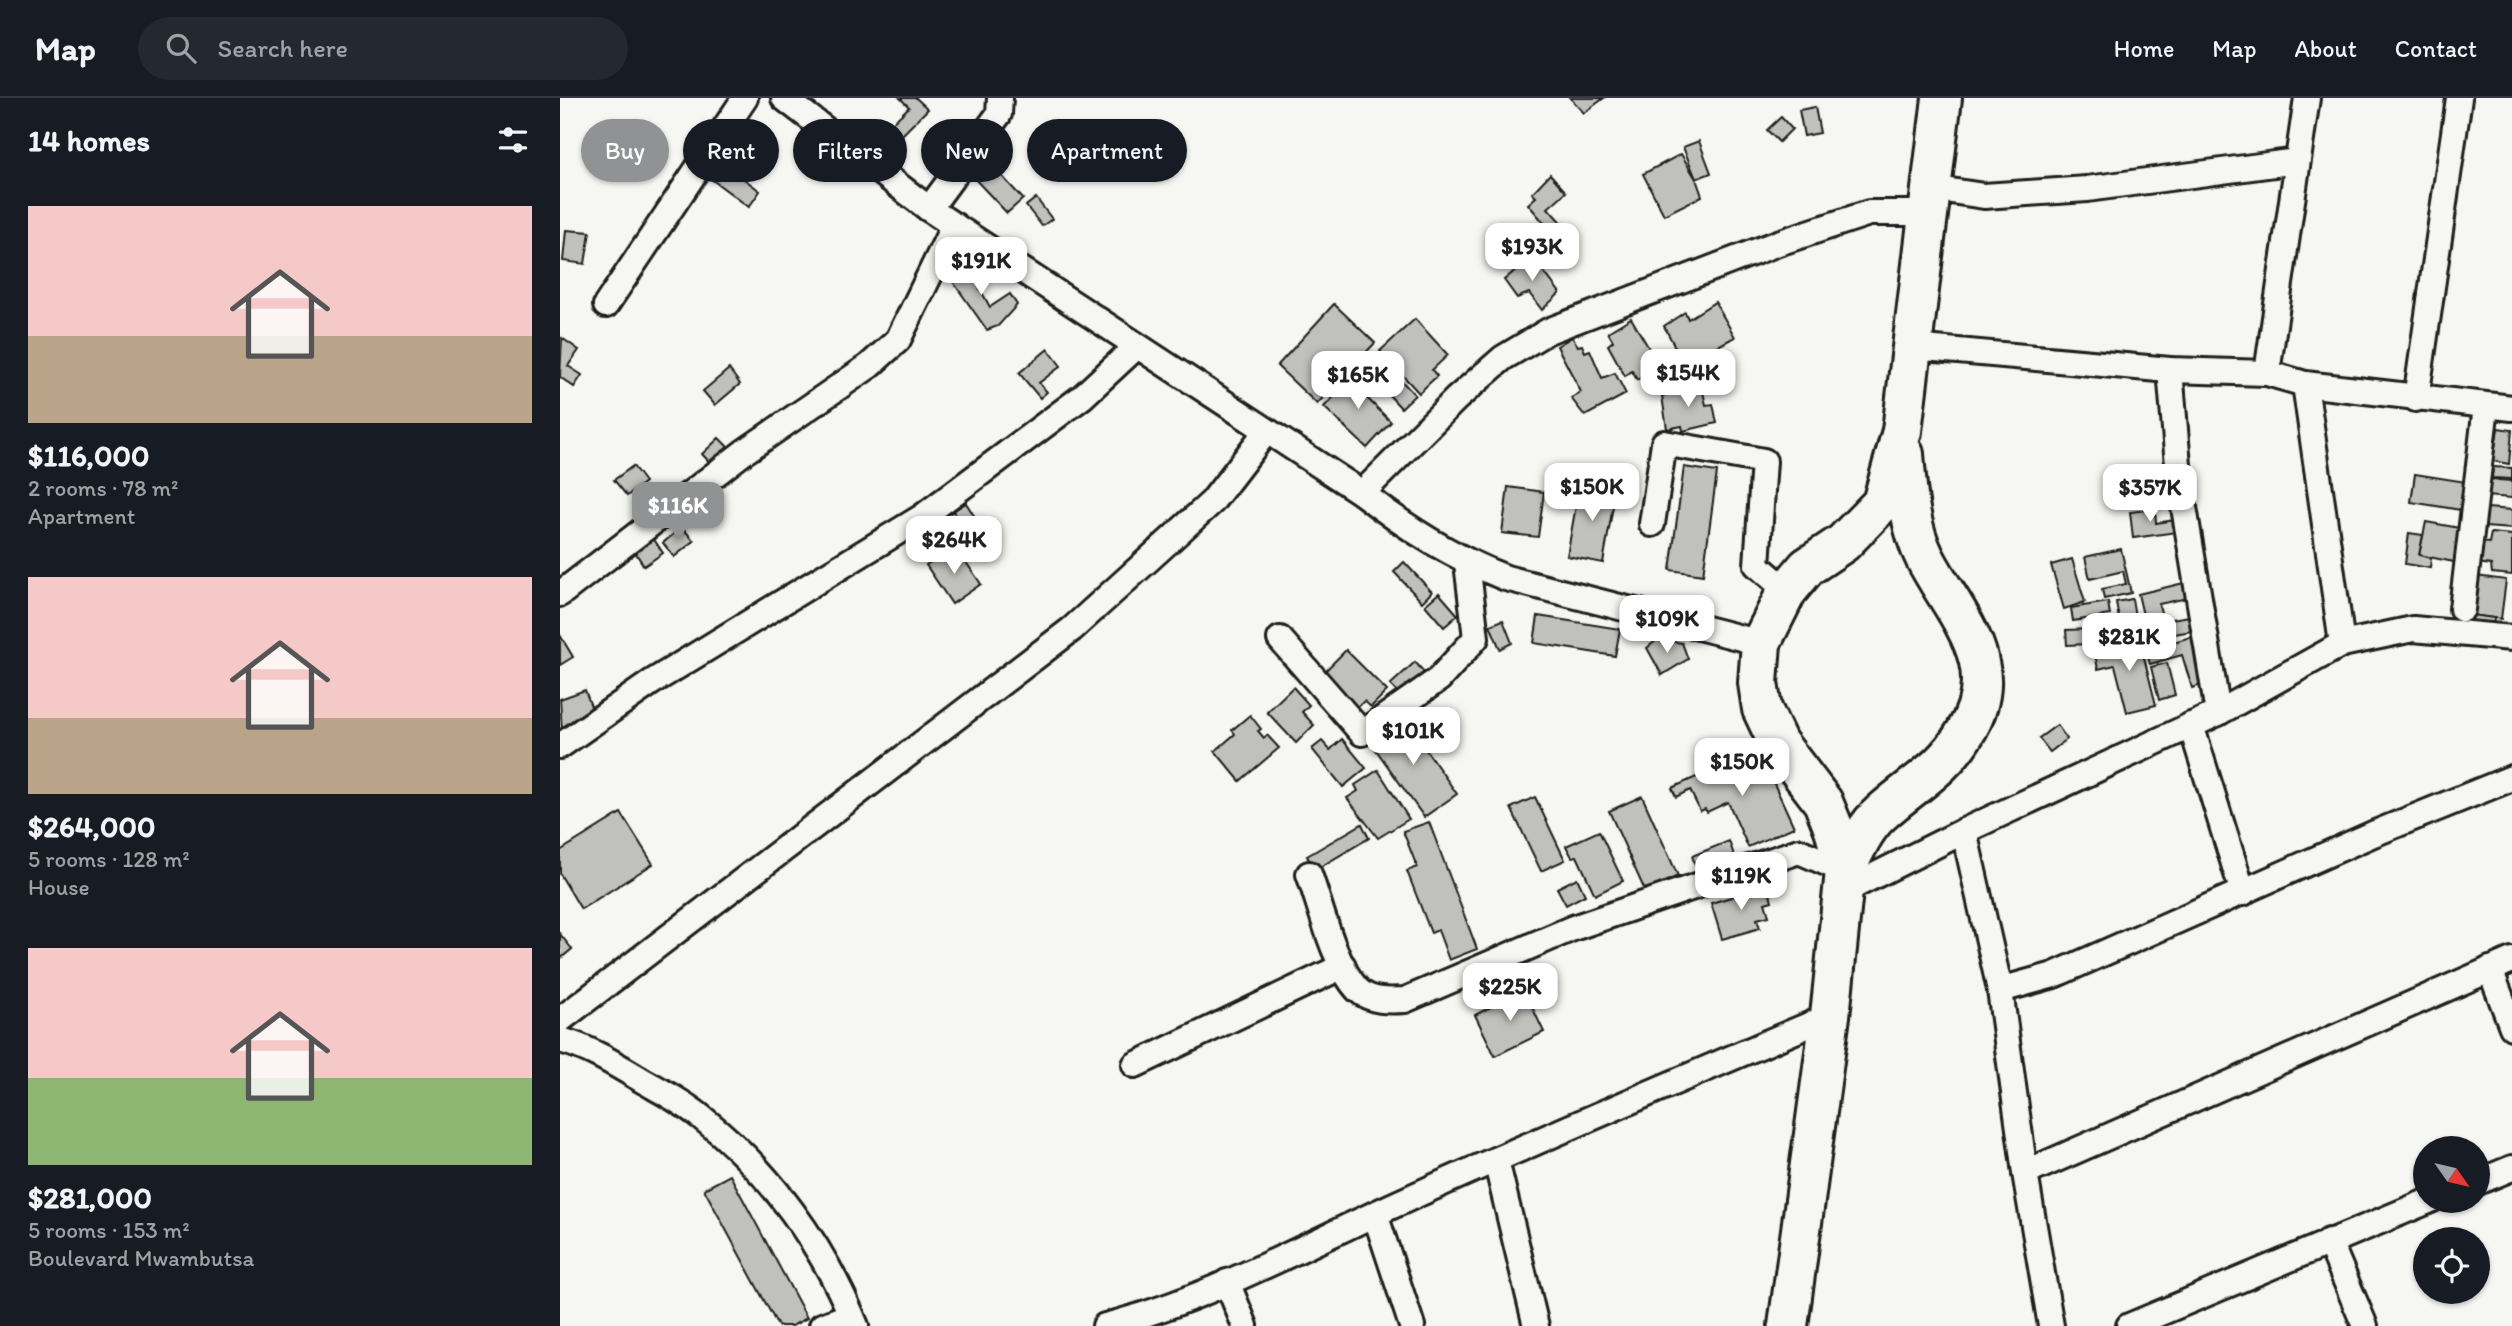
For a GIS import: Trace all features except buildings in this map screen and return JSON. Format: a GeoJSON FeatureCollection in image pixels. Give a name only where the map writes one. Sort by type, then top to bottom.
{"type":"FeatureCollection","features":[{"type":"Feature","properties":{"kind":"highway"},"geometry":{"type":"LineString","coordinates":[[1788,1326],[1830,1016],[1844,881],[1834,829],[1823,803],[1777,743],[1762,709],[1758,683],[1761,643],[1787,591],[1807,568],[1843,543],[1882,503],[1902,431],[1942,98]]}},
{"type":"Feature","properties":{"kind":"highway"},"geometry":{"type":"LineString","coordinates":[[1844,881],[1867,830],[1880,814],[1931,776],[1952,754],[1973,720],[1981,688],[1980,660],[1971,633],[1925,559],[1916,536],[1909,507],[1902,431]]}},
{"type":"Feature","properties":{"kind":"street"},"geometry":{"type":"LineString","coordinates":[[606,305],[745,98]]}},
{"type":"Feature","properties":{"kind":"street"},"geometry":{"type":"LineString","coordinates":[[784,98],[929,209],[1265,433],[1362,493],[1409,530],[1467,563],[1506,578],[1761,643]]}},
{"type":"Feature","properties":{"kind":"street"},"geometry":{"type":"LineString","coordinates":[[929,209],[999,114],[1000,98]]}},
{"type":"Feature","properties":{"kind":"street"},"geometry":{"type":"LineString","coordinates":[[2267,373],[2307,98]]}},
{"type":"Feature","properties":{"kind":"street"},"geometry":{"type":"LineString","coordinates":[[2416,399],[2459,98]]}},
{"type":"Feature","properties":{"kind":"street"},"geometry":{"type":"LineString","coordinates":[[1362,493],[1484,374],[1503,358],[1548,331],[1779,243],[1868,213],[1956,194],[1997,195],[2087,188],[2297,161]]}},
{"type":"Feature","properties":{"kind":"street"},"geometry":{"type":"LineString","coordinates":[[560,594],[744,452],[869,366],[898,340],[954,225]]}},
{"type":"Feature","properties":{"kind":"street"},"geometry":{"type":"LineString","coordinates":[[560,746],[652,681],[922,517],[1082,397],[1137,346]]}},
{"type":"Feature","properties":{"kind":"street"},"geometry":{"type":"LineString","coordinates":[[1913,347],[2169,370],[2267,373],[2305,384],[2416,399],[2512,408]]}},
{"type":"Feature","properties":{"kind":"street"},"geometry":{"type":"LineString","coordinates":[[2169,370],[2179,477],[2218,713]]}},
{"type":"Feature","properties":{"kind":"street"},"geometry":{"type":"LineString","coordinates":[[2305,384],[2342,644]]}},
{"type":"Feature","properties":{"kind":"street"},"geometry":{"type":"LineString","coordinates":[[2462,609],[2486,406]]}},
{"type":"Feature","properties":{"kind":"street"},"geometry":{"type":"LineString","coordinates":[[560,1020],[1072,629],[1212,502],[1265,433]]}},
{"type":"Feature","properties":{"kind":"street"},"geometry":{"type":"LineString","coordinates":[[1652,524],[1664,443],[1764,461],[1757,565],[1787,591]]}},
{"type":"Feature","properties":{"kind":"street"},"geometry":{"type":"LineString","coordinates":[[1280,639],[1362,733],[1439,679],[1476,638],[1467,563]]}},
{"type":"Feature","properties":{"kind":"street"},"geometry":{"type":"LineString","coordinates":[[1309,874],[1343,966],[1359,991],[1381,1001],[1405,1000],[1573,928],[1799,851],[1844,881],[1964,831],[2218,713],[2342,644],[2413,629],[2512,638]]}},
{"type":"Feature","properties":{"kind":"street"},"geometry":{"type":"LineString","coordinates":[[2191,725],[2243,893]]}},
{"type":"Feature","properties":{"kind":"street"},"geometry":{"type":"LineString","coordinates":[[2000,990],[2054,975],[2373,834],[2512,778]]}},
{"type":"Feature","properties":{"kind":"street"},"geometry":{"type":"LineString","coordinates":[[1964,831],[2000,990],[2025,1172],[2051,1326]]}},
{"type":"Feature","properties":{"kind":"street"},"geometry":{"type":"LineString","coordinates":[[2025,1172],[2501,965],[2512,1027]]}},
{"type":"Feature","properties":{"kind":"street"},"geometry":{"type":"LineString","coordinates":[[1135,1065],[1343,966]]}},
{"type":"Feature","properties":{"kind":"street"},"geometry":{"type":"LineString","coordinates":[[1105,1326],[1134,1319],[1227,1282],[1496,1160],[1830,1016]]}},
{"type":"Feature","properties":{"kind":"street"},"geometry":{"type":"LineString","coordinates":[[560,1040],[619,1066],[701,1116],[743,1157],[801,1221],[830,1268],[853,1321],[822,1326]]}},
{"type":"Feature","properties":{"kind":"street"},"geometry":{"type":"LineString","coordinates":[[1496,1160],[1536,1326]]}},
{"type":"Feature","properties":{"kind":"street"},"geometry":{"type":"LineString","coordinates":[[2490,1177],[2512,1168]]}},
{"type":"Feature","properties":{"kind":"street"},"geometry":{"type":"LineString","coordinates":[[2130,1326],[2413,1207]]}},
{"type":"Feature","properties":{"kind":"street"},"geometry":{"type":"LineString","coordinates":[[1375,1214],[1412,1326]]}},
{"type":"Feature","properties":{"kind":"street"},"geometry":{"type":"LineString","coordinates":[[2329,1241],[2365,1326]]}},
{"type":"Feature","properties":{"kind":"street"},"geometry":{"type":"LineString","coordinates":[[1227,1282],[1245,1326]]}}]}
